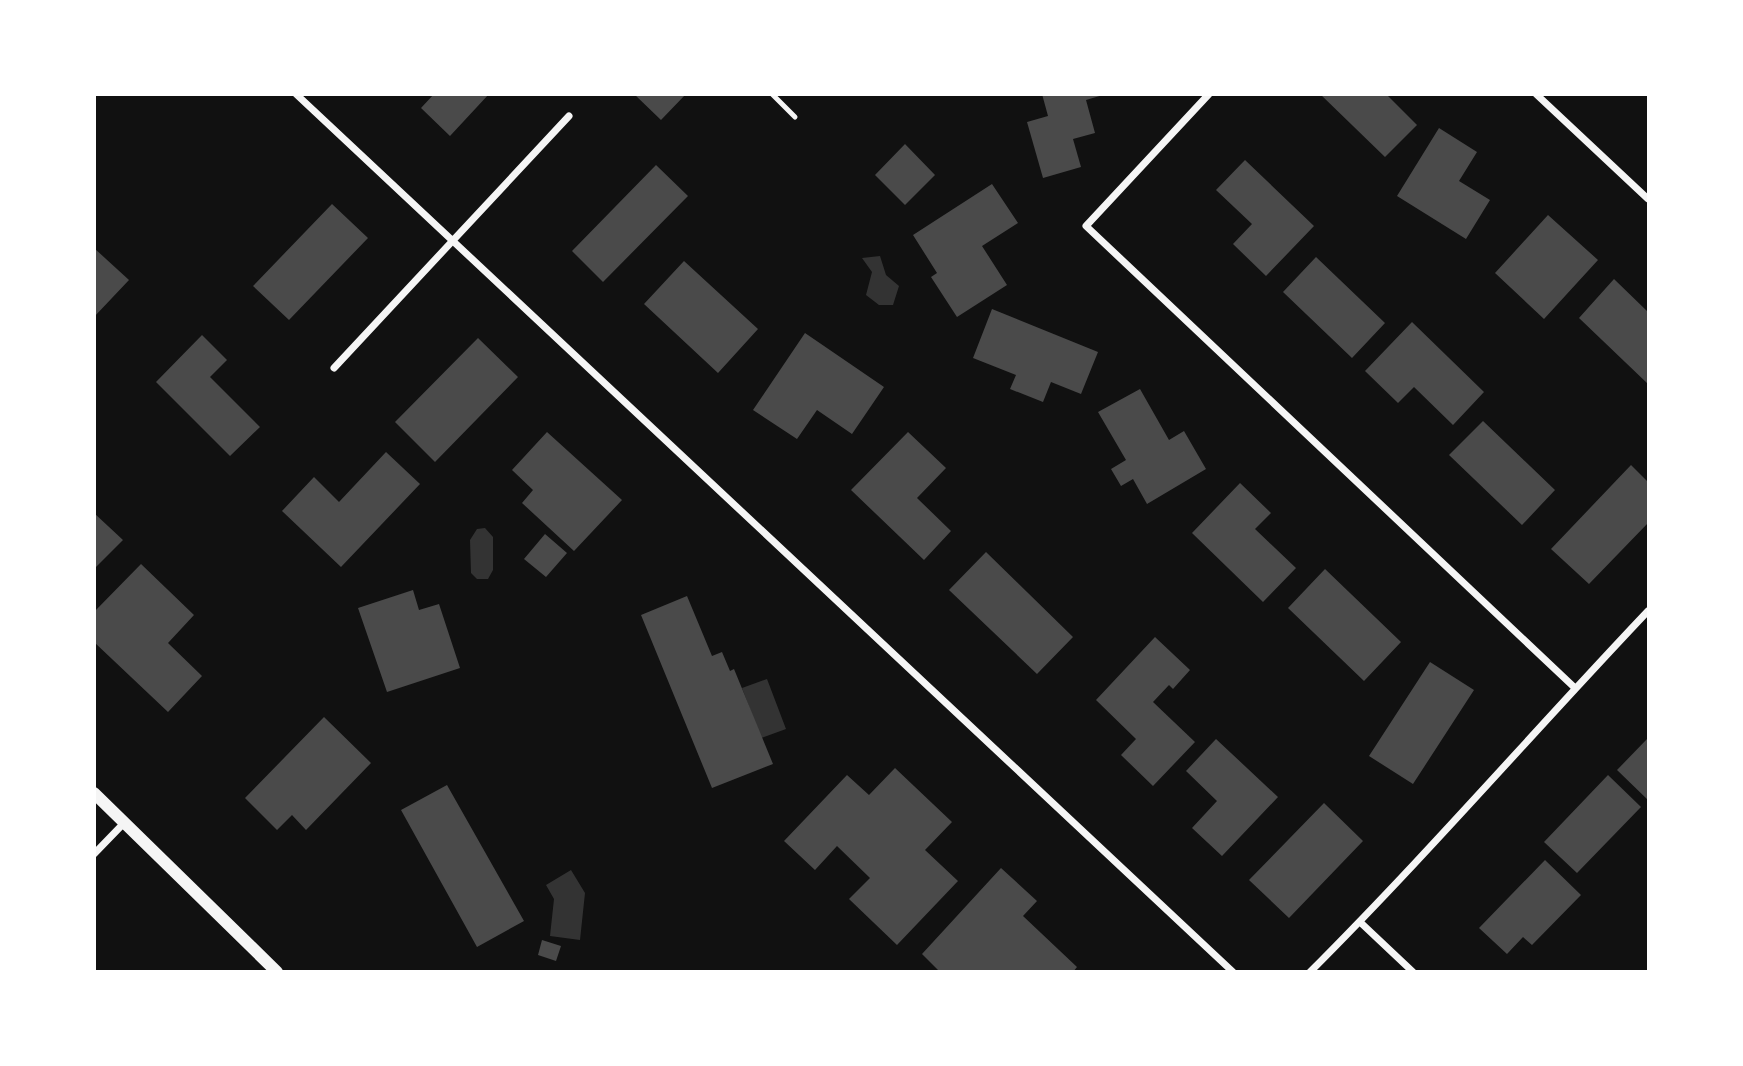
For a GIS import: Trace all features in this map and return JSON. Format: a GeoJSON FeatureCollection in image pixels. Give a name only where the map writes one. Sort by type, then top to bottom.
{"type":"FeatureCollection","features":[{"type":"Feature","properties":{"kind":"street"},"geometry":{"type":"LineString","coordinates":[[296,94],[1233,971]]}},
{"type":"Feature","properties":{"kind":"street"},"geometry":{"type":"LineString","coordinates":[[1209,94],[1086,226],[1575,688]]}},
{"type":"Feature","properties":{"kind":"street"},"geometry":{"type":"LineString","coordinates":[[1536,94],[1648,199]]}},
{"type":"Feature","properties":{"kind":"street"},"geometry":{"type":"LineString","coordinates":[[334,368],[569,116]]}},
{"type":"Feature","properties":{"kind":"street"},"geometry":{"type":"LineString","coordinates":[[1310,971],[1360,922],[1648,611]]}},
{"type":"Feature","properties":{"kind":"street"},"geometry":{"type":"LineString","coordinates":[[94,793],[277,971]]}},
{"type":"Feature","properties":{"kind":"street"},"geometry":{"type":"LineString","coordinates":[[94,854],[125,822]]}},
{"type":"Feature","properties":{"kind":"street"},"geometry":{"type":"LineString","coordinates":[[1360,922],[1413,971]]}},
{"type":"Feature","properties":{"kind":"lane"},"geometry":{"type":"LineString","coordinates":[[772,94],[795,117]]}},
{"type":"Feature","properties":{"kind":"shaded area"},"geometry":{"type":"Polygon","coordinates":[[[880,256],[886,275],[899,286],[893,305],[879,305],[866,295],[872,272],[862,258],[880,256]]]}},
{"type":"Feature","properties":{"kind":"shaded area"},"geometry":{"type":"Polygon","coordinates":[[[485,528],[493,537],[493,570],[488,579],[477,579],[471,573],[470,540],[477,529],[485,528]]]}},
{"type":"Feature","properties":{"kind":"shaded area"},"geometry":{"type":"Polygon","coordinates":[[[767,679],[786,729],[761,738],[742,688],[767,679]]]}},
{"type":"Feature","properties":{"kind":"shaded area"},"geometry":{"type":"Polygon","coordinates":[[[571,870],[585,893],[580,940],[550,936],[554,899],[546,885],[571,870]]]}},
{"type":"Feature","properties":{"kind":"building"},"geometry":{"type":"Polygon","coordinates":[[[434,94],[489,94],[450,136],[421,108],[434,94]]]}},
{"type":"Feature","properties":{"kind":"building"},"geometry":{"type":"Polygon","coordinates":[[[634,94],[686,94],[661,120],[634,94]]]}},
{"type":"Feature","properties":{"kind":"building"},"geometry":{"type":"Polygon","coordinates":[[[1042,94],[1103,95],[1086,100],[1095,133],[1073,139],[1081,167],[1043,178],[1027,122],[1048,116],[1042,94]]]}},
{"type":"Feature","properties":{"kind":"building"},"geometry":{"type":"Polygon","coordinates":[[[1320,94],[1386,94],[1417,125],[1385,157],[1320,94]]]}},
{"type":"Feature","properties":{"kind":"building"},"geometry":{"type":"Polygon","coordinates":[[[1439,128],[1477,152],[1459,181],[1490,200],[1466,239],[1397,196],[1439,128]]]}},
{"type":"Feature","properties":{"kind":"building"},"geometry":{"type":"Polygon","coordinates":[[[905,144],[935,175],[905,205],[875,175],[905,144]]]}},
{"type":"Feature","properties":{"kind":"building"},"geometry":{"type":"Polygon","coordinates":[[[1245,160],[1314,226],[1266,276],[1233,244],[1252,224],[1216,190],[1245,160]]]}},
{"type":"Feature","properties":{"kind":"building"},"geometry":{"type":"Polygon","coordinates":[[[656,165],[688,196],[603,282],[572,251],[656,165]]]}},
{"type":"Feature","properties":{"kind":"building"},"geometry":{"type":"Polygon","coordinates":[[[992,184],[1018,223],[982,246],[1007,285],[957,317],[931,277],[937,273],[913,235],[992,184]]]}},
{"type":"Feature","properties":{"kind":"building"},"geometry":{"type":"Polygon","coordinates":[[[332,204],[368,238],[289,320],[253,286],[332,204]]]}},
{"type":"Feature","properties":{"kind":"building"},"geometry":{"type":"Polygon","coordinates":[[[1548,215],[1598,260],[1544,319],[1495,273],[1548,215]]]}},
{"type":"Feature","properties":{"kind":"building"},"geometry":{"type":"Polygon","coordinates":[[[94,248],[129,280],[94,317],[94,248]]]}},
{"type":"Feature","properties":{"kind":"building"},"geometry":{"type":"Polygon","coordinates":[[[1316,257],[1385,323],[1352,358],[1283,292],[1316,257]]]}},
{"type":"Feature","properties":{"kind":"building"},"geometry":{"type":"Polygon","coordinates":[[[684,261],[758,329],[718,373],[644,304],[684,261]]]}},
{"type":"Feature","properties":{"kind":"building"},"geometry":{"type":"Polygon","coordinates":[[[1614,279],[1648,312],[1648,384],[1579,318],[1614,279]]]}},
{"type":"Feature","properties":{"kind":"building"},"geometry":{"type":"Polygon","coordinates":[[[992,309],[1098,352],[1081,394],[1051,382],[1043,402],[1010,389],[1016,375],[973,358],[992,309]]]}},
{"type":"Feature","properties":{"kind":"building"},"geometry":{"type":"Polygon","coordinates":[[[1412,322],[1484,392],[1453,425],[1414,387],[1398,403],[1365,371],[1412,322]]]}},
{"type":"Feature","properties":{"kind":"building"},"geometry":{"type":"Polygon","coordinates":[[[805,333],[884,387],[852,434],[817,410],[797,439],[753,410],[805,333]]]}},
{"type":"Feature","properties":{"kind":"building"},"geometry":{"type":"Polygon","coordinates":[[[202,335],[227,360],[210,377],[260,427],[230,456],[156,382],[202,335]]]}},
{"type":"Feature","properties":{"kind":"building"},"geometry":{"type":"Polygon","coordinates":[[[478,338],[518,377],[435,462],[395,422],[478,338]]]}},
{"type":"Feature","properties":{"kind":"building"},"geometry":{"type":"Polygon","coordinates":[[[1140,389],[1169,440],[1184,431],[1206,469],[1147,504],[1133,479],[1121,486],[1111,469],[1126,460],[1098,412],[1140,389]]]}},
{"type":"Feature","properties":{"kind":"building"},"geometry":{"type":"Polygon","coordinates":[[[1483,421],[1555,490],[1522,525],[1449,455],[1483,421]]]}},
{"type":"Feature","properties":{"kind":"building"},"geometry":{"type":"Polygon","coordinates":[[[547,432],[622,500],[574,551],[522,503],[533,490],[512,470],[547,432]]]}},
{"type":"Feature","properties":{"kind":"building"},"geometry":{"type":"Polygon","coordinates":[[[908,432],[946,468],[917,498],[951,531],[924,560],[851,490],[908,432]]]}},
{"type":"Feature","properties":{"kind":"building"},"geometry":{"type":"Polygon","coordinates":[[[386,452],[420,484],[341,567],[282,511],[314,477],[339,502],[386,452]]]}},
{"type":"Feature","properties":{"kind":"building"},"geometry":{"type":"Polygon","coordinates":[[[1631,465],[1648,482],[1648,523],[1589,584],[1551,549],[1631,465]]]}},
{"type":"Feature","properties":{"kind":"building"},"geometry":{"type":"Polygon","coordinates":[[[1240,483],[1271,513],[1255,529],[1296,568],[1263,602],[1192,533],[1240,483]]]}},
{"type":"Feature","properties":{"kind":"building"},"geometry":{"type":"Polygon","coordinates":[[[94,513],[123,540],[94,569],[94,513]]]}},
{"type":"Feature","properties":{"kind":"building"},"geometry":{"type":"Polygon","coordinates":[[[545,534],[567,553],[546,577],[524,559],[545,534]]]}},
{"type":"Feature","properties":{"kind":"building"},"geometry":{"type":"Polygon","coordinates":[[[986,552],[1073,637],[1037,674],[949,590],[986,552]]]}},
{"type":"Feature","properties":{"kind":"building"},"geometry":{"type":"Polygon","coordinates":[[[141,564],[194,615],[168,643],[202,676],[168,712],[94,642],[94,612],[141,564]]]}},
{"type":"Feature","properties":{"kind":"building"},"geometry":{"type":"Polygon","coordinates":[[[1325,569],[1401,642],[1364,681],[1288,608],[1325,569]]]}},
{"type":"Feature","properties":{"kind":"building"},"geometry":{"type":"Polygon","coordinates":[[[413,590],[419,610],[439,604],[460,668],[387,692],[358,608],[413,590]]]}},
{"type":"Feature","properties":{"kind":"building"},"geometry":{"type":"Polygon","coordinates":[[[687,596],[712,656],[722,652],[730,671],[734,669],[773,764],[712,788],[641,615],[687,596]]]}},
{"type":"Feature","properties":{"kind":"building"},"geometry":{"type":"Polygon","coordinates":[[[1155,637],[1190,670],[1173,689],[1169,685],[1153,702],[1195,742],[1153,786],[1121,755],[1136,739],[1096,700],[1155,637]]]}},
{"type":"Feature","properties":{"kind":"building"},"geometry":{"type":"Polygon","coordinates":[[[1430,662],[1474,690],[1413,784],[1369,756],[1430,662]]]}},
{"type":"Feature","properties":{"kind":"building"},"geometry":{"type":"Polygon","coordinates":[[[324,717],[371,763],[306,830],[292,815],[277,830],[245,798],[324,717]]]}},
{"type":"Feature","properties":{"kind":"building"},"geometry":{"type":"Polygon","coordinates":[[[1648,738],[1648,800],[1617,770],[1648,738]]]}},
{"type":"Feature","properties":{"kind":"building"},"geometry":{"type":"Polygon","coordinates":[[[1216,739],[1278,797],[1222,856],[1192,828],[1217,801],[1186,771],[1216,739]]]}},
{"type":"Feature","properties":{"kind":"building"},"geometry":{"type":"Polygon","coordinates":[[[895,768],[952,822],[925,850],[958,881],[897,945],[849,899],[870,878],[837,846],[815,870],[784,841],[847,775],[869,795],[895,768]]]}},
{"type":"Feature","properties":{"kind":"building"},"geometry":{"type":"Polygon","coordinates":[[[1608,775],[1641,807],[1577,873],[1544,842],[1608,775]]]}},
{"type":"Feature","properties":{"kind":"building"},"geometry":{"type":"Polygon","coordinates":[[[447,785],[524,921],[477,947],[401,810],[447,785]]]}},
{"type":"Feature","properties":{"kind":"building"},"geometry":{"type":"Polygon","coordinates":[[[1324,803],[1363,841],[1289,918],[1249,880],[1324,803]]]}},
{"type":"Feature","properties":{"kind":"building"},"geometry":{"type":"Polygon","coordinates":[[[1545,860],[1581,895],[1532,945],[1523,937],[1507,954],[1479,928],[1545,860]]]}},
{"type":"Feature","properties":{"kind":"building"},"geometry":{"type":"Polygon","coordinates":[[[1001,868],[1037,901],[1023,916],[1077,967],[1073,972],[940,972],[922,954],[1001,868]]]}},
{"type":"Feature","properties":{"kind":"building"},"geometry":{"type":"Polygon","coordinates":[[[542,940],[561,946],[556,961],[538,955],[542,940]]]}}]}
